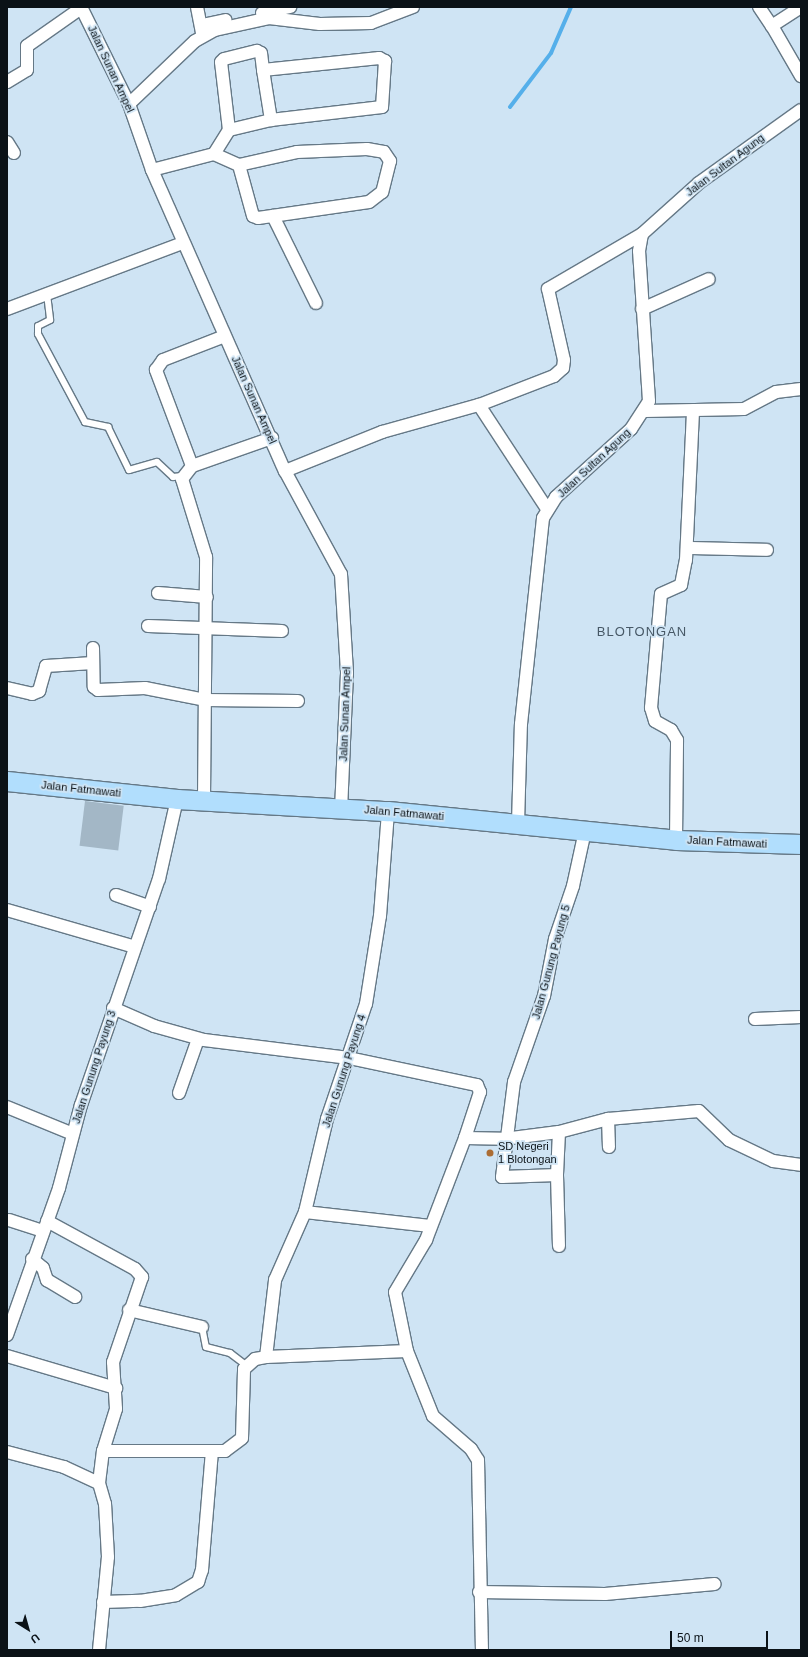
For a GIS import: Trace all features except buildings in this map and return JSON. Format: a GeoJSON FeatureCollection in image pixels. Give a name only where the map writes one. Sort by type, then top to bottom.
{"type":"FeatureCollection","features":[{"type":"Feature","properties":{"kind":"main road","name":"Jalan Fatmawati"},"geometry":{"type":"LineString","coordinates":[[7,781],[177,799],[204,799],[388,810],[676,840],[801,844]]}},
{"type":"Feature","properties":{"kind":"street"},"geometry":{"type":"LineString","coordinates":[[7,82],[27,70],[27,46],[81,7]]}},
{"type":"Feature","properties":{"kind":"street","name":"Jalan Sunan Ampel"},"geometry":{"type":"LineString","coordinates":[[81,7],[129,104],[152,170],[183,243],[272,438],[285,471],[334,560],[344,588],[347,673],[340,808]]}},
{"type":"Feature","properties":{"kind":"street"},"geometry":{"type":"LineString","coordinates":[[197,7],[202,31]]}},
{"type":"Feature","properties":{"kind":"street"},"geometry":{"type":"LineString","coordinates":[[129,104],[202,31],[290,7]]}},
{"type":"Feature","properties":{"kind":"street"},"geometry":{"type":"LineString","coordinates":[[202,31],[269,18],[320,24],[371,23],[413,7]]}},
{"type":"Feature","properties":{"kind":"street"},"geometry":{"type":"LineString","coordinates":[[759,7],[772,26],[801,76]]}},
{"type":"Feature","properties":{"kind":"street"},"geometry":{"type":"LineString","coordinates":[[772,26],[801,7]]}},
{"type":"Feature","properties":{"kind":"street"},"geometry":{"type":"LineString","coordinates":[[214,154],[228,130],[222,62],[257,50],[261,53],[271,120]]}},
{"type":"Feature","properties":{"kind":"street"},"geometry":{"type":"LineString","coordinates":[[228,130],[271,120],[382,107],[384,61],[379,58],[263,70]]}},
{"type":"Feature","properties":{"kind":"street","name":"Jalan Sultan Agung"},"geometry":{"type":"LineString","coordinates":[[546,509],[631,429],[645,411],[650,394],[642,309],[639,251],[642,234],[699,183],[801,110]]}},
{"type":"Feature","properties":{"kind":"street"},"geometry":{"type":"LineString","coordinates":[[7,142],[14,153]]}},
{"type":"Feature","properties":{"kind":"street"},"geometry":{"type":"LineString","coordinates":[[152,170],[214,154],[239,165],[297,152],[326,150],[379,150],[389,158],[382,192],[369,202],[273,216],[253,216],[239,165]]}},
{"type":"Feature","properties":{"kind":"street"},"geometry":{"type":"LineString","coordinates":[[273,216],[316,303]]}},
{"type":"Feature","properties":{"kind":"street"},"geometry":{"type":"LineString","coordinates":[[285,471],[382,432],[479,405],[554,376],[563,368],[548,289],[642,234]]}},
{"type":"Feature","properties":{"kind":"street"},"geometry":{"type":"LineString","coordinates":[[7,309],[183,243]]}},
{"type":"Feature","properties":{"kind":"street"},"geometry":{"type":"LineString","coordinates":[[642,309],[709,279]]}},
{"type":"Feature","properties":{"kind":"street"},"geometry":{"type":"LineString","coordinates":[[192,466],[157,366],[162,360],[225,336]]}},
{"type":"Feature","properties":{"kind":"street"},"geometry":{"type":"LineString","coordinates":[[645,411],[744,409],[776,392],[801,389]]}},
{"type":"Feature","properties":{"kind":"street"},"geometry":{"type":"LineString","coordinates":[[479,405],[546,509],[539,537],[521,724],[518,823]]}},
{"type":"Feature","properties":{"kind":"street"},"geometry":{"type":"LineString","coordinates":[[676,840],[677,740],[671,730],[655,721],[651,708],[661,594],[681,585],[687,548],[693,410]]}},
{"type":"Feature","properties":{"kind":"street"},"geometry":{"type":"LineString","coordinates":[[204,799],[207,597],[204,544],[182,476],[192,466],[272,438]]}},
{"type":"Feature","properties":{"kind":"street"},"geometry":{"type":"LineString","coordinates":[[687,548],[767,550]]}},
{"type":"Feature","properties":{"kind":"street"},"geometry":{"type":"LineString","coordinates":[[158,592],[207,597]]}},
{"type":"Feature","properties":{"kind":"street"},"geometry":{"type":"LineString","coordinates":[[148,626],[207,631],[282,631]]}},
{"type":"Feature","properties":{"kind":"street"},"geometry":{"type":"LineString","coordinates":[[94,648],[94,687],[98,690],[145,688],[205,700],[298,701]]}},
{"type":"Feature","properties":{"kind":"street"},"geometry":{"type":"LineString","coordinates":[[7,688],[36,693],[49,667],[93,663]]}},
{"type":"Feature","properties":{"kind":"street","name":"Jalan Gunung Payung 3"},"geometry":{"type":"LineString","coordinates":[[7,1335],[32,1259],[45,1226],[113,1008],[150,906],[177,799]]}},
{"type":"Feature","properties":{"kind":"street","name":"Jalan Gunung Payung 4"},"geometry":{"type":"LineString","coordinates":[[266,1358],[275,1280],[305,1212],[327,1120],[366,1004],[373,963],[388,810]]}},
{"type":"Feature","properties":{"kind":"street","name":"Jalan Gunung Payung 5"},"geometry":{"type":"LineString","coordinates":[[557,1175],[502,1177],[504,1139],[514,1082],[544,996],[555,939],[573,886],[585,831]]}},
{"type":"Feature","properties":{"kind":"street"},"geometry":{"type":"LineString","coordinates":[[116,895],[150,906]]}},
{"type":"Feature","properties":{"kind":"street"},"geometry":{"type":"LineString","coordinates":[[7,910],[135,947]]}},
{"type":"Feature","properties":{"kind":"street"},"geometry":{"type":"LineString","coordinates":[[113,1008],[154,1026],[198,1039],[349,1058],[477,1085],[480,1092],[465,1138],[417,1260],[394,1292],[407,1351],[433,1416],[471,1449],[478,1460],[479,1592],[482,1650]]}},
{"type":"Feature","properties":{"kind":"street"},"geometry":{"type":"LineString","coordinates":[[755,1019],[801,1017]]}},
{"type":"Feature","properties":{"kind":"street"},"geometry":{"type":"LineString","coordinates":[[179,1093],[198,1039]]}},
{"type":"Feature","properties":{"kind":"street"},"geometry":{"type":"LineString","coordinates":[[7,1107],[73,1134]]}},
{"type":"Feature","properties":{"kind":"street"},"geometry":{"type":"LineString","coordinates":[[465,1138],[504,1139],[559,1132],[608,1119],[699,1111],[730,1140],[773,1161],[801,1166]]}},
{"type":"Feature","properties":{"kind":"street"},"geometry":{"type":"LineString","coordinates":[[608,1119],[609,1147]]}},
{"type":"Feature","properties":{"kind":"street"},"geometry":{"type":"LineString","coordinates":[[559,1132],[557,1175],[559,1246]]}},
{"type":"Feature","properties":{"kind":"street"},"geometry":{"type":"LineString","coordinates":[[305,1212],[430,1226]]}},
{"type":"Feature","properties":{"kind":"street"},"geometry":{"type":"LineString","coordinates":[[9,1220],[45,1226],[141,1274],[141,1282],[129,1310],[113,1362],[116,1388],[116,1409],[102,1451],[99,1483],[107,1524],[101,1648]]}},
{"type":"Feature","properties":{"kind":"street"},"geometry":{"type":"LineString","coordinates":[[32,1259],[42,1266],[47,1280],[75,1297]]}},
{"type":"Feature","properties":{"kind":"street"},"geometry":{"type":"LineString","coordinates":[[129,1310],[202,1326]]}},
{"type":"Feature","properties":{"kind":"street"},"geometry":{"type":"LineString","coordinates":[[102,1451],[212,1452],[235,1446],[242,1438],[246,1365],[266,1358],[407,1351]]}},
{"type":"Feature","properties":{"kind":"street"},"geometry":{"type":"LineString","coordinates":[[7,1356],[116,1388]]}},
{"type":"Feature","properties":{"kind":"street"},"geometry":{"type":"LineString","coordinates":[[7,1452],[64,1467],[99,1483]]}},
{"type":"Feature","properties":{"kind":"street"},"geometry":{"type":"LineString","coordinates":[[103,1602],[140,1601],[176,1595],[198,1582],[202,1570],[212,1452]]}},
{"type":"Feature","properties":{"kind":"street"},"geometry":{"type":"LineString","coordinates":[[479,1592],[605,1594],[715,1584]]}},
{"type":"Feature","properties":{"kind":"lane"},"geometry":{"type":"LineString","coordinates":[[47,294],[50,320],[38,326],[38,334],[85,422],[108,427],[129,470],[157,462],[173,477],[182,476]]}},
{"type":"Feature","properties":{"kind":"lane"},"geometry":{"type":"LineString","coordinates":[[202,1326],[206,1347],[230,1353],[246,1365]]}},
{"type":"Feature","properties":{"kind":"waterway"},"geometry":{"type":"LineString","coordinates":[[510,107],[551,53],[571,7]]}},
{"type":"Feature","properties":{"kind":"place","name":"SD Negeri 1 Blotongan"},"geometry":{"type":"Point","coordinates":[490,1153]}},
{"type":"Feature","properties":{"kind":"district","name":"BLOTONGAN"},"geometry":{"type":"Point","coordinates":[642,632]}}]}
